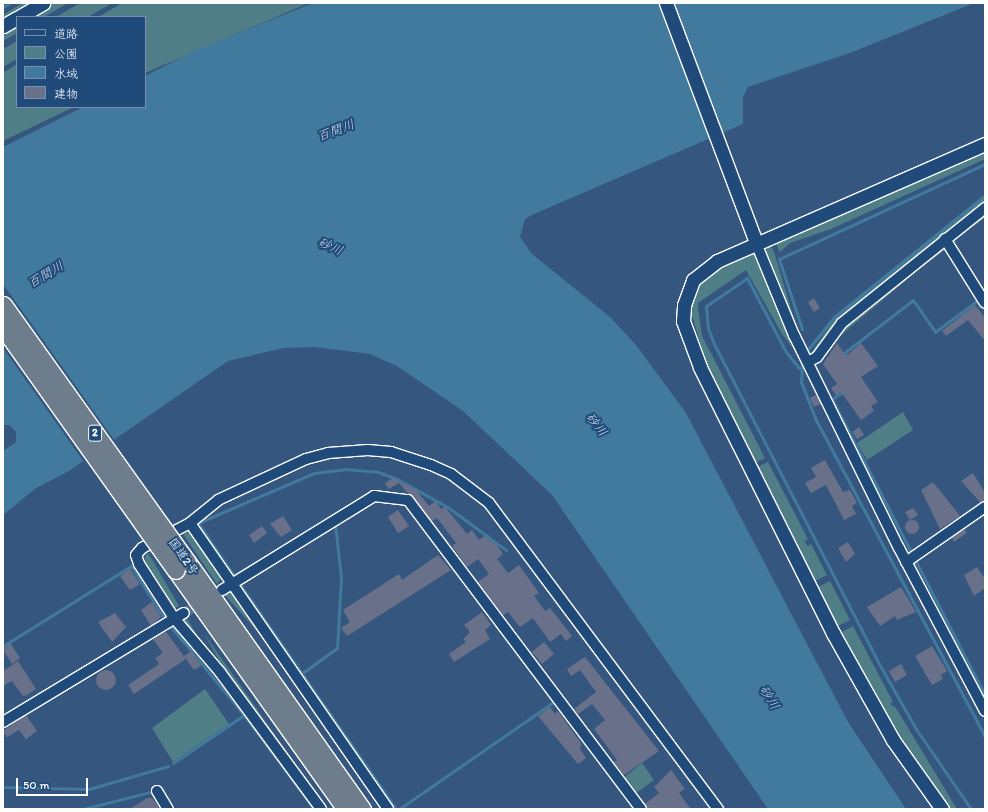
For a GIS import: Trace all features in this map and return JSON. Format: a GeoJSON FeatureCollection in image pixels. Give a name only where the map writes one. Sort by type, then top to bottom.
{"type":"FeatureCollection","features":[{"type":"Feature","properties":{"kind":"highway","name":"国道2号"},"geometry":{"type":"LineString","coordinates":[[3,305],[182,566],[283,721],[346,809]]}},
{"type":"Feature","properties":{"kind":"highway","name":"国道2号"},"geometry":{"type":"LineString","coordinates":[[3,327],[182,566],[229,622],[362,809]]}},
{"type":"Feature","properties":{"kind":"highway"},"geometry":{"type":"LineString","coordinates":[[229,622],[375,809]]}},
{"type":"Feature","properties":{"kind":"highway"},"geometry":{"type":"LineString","coordinates":[[283,721],[291,747],[334,809]]}},
{"type":"Feature","properties":{"kind":"street"},"geometry":{"type":"LineString","coordinates":[[21,16],[43,3]]}},
{"type":"Feature","properties":{"kind":"street"},"geometry":{"type":"LineString","coordinates":[[666,3],[750,227],[806,358],[912,558],[985,711]]}},
{"type":"Feature","properties":{"kind":"street"},"geometry":{"type":"LineString","coordinates":[[3,26],[16,19]]}},
{"type":"Feature","properties":{"kind":"street"},"geometry":{"type":"LineString","coordinates":[[942,809],[866,696],[725,422],[689,341],[684,305],[694,280],[717,261],[756,242],[985,144]]}},
{"type":"Feature","properties":{"kind":"street"},"geometry":{"type":"LineString","coordinates":[[806,358],[817,357],[842,323],[985,208]]}},
{"type":"Feature","properties":{"kind":"street"},"geometry":{"type":"LineString","coordinates":[[945,239],[985,302]]}},
{"type":"Feature","properties":{"kind":"street"},"geometry":{"type":"LineString","coordinates":[[321,809],[220,672],[170,621],[139,564],[136,555],[142,548],[190,523],[218,500],[306,459],[328,453],[391,452],[451,474],[501,516],[718,809]]}},
{"type":"Feature","properties":{"kind":"street"},"geometry":{"type":"LineString","coordinates":[[222,590],[374,496],[408,500],[641,809]]}},
{"type":"Feature","properties":{"kind":"street"},"geometry":{"type":"LineString","coordinates":[[912,558],[985,507]]}},
{"type":"Feature","properties":{"kind":"street"},"geometry":{"type":"LineString","coordinates":[[190,523],[388,809]]}},
{"type":"Feature","properties":{"kind":"street"},"geometry":{"type":"LineString","coordinates":[[3,722],[184,613]]}},
{"type":"Feature","properties":{"kind":"street"},"geometry":{"type":"LineString","coordinates":[[157,791],[168,809]]}},
{"type":"Feature","properties":{"kind":"green space"},"geometry":{"type":"Polygon","coordinates":[[[22,3],[33,3],[3,21],[3,15],[22,3]]]}},
{"type":"Feature","properties":{"kind":"green space"},"geometry":{"type":"Polygon","coordinates":[[[52,3],[68,3],[46,16],[30,16],[52,3]]]}},
{"type":"Feature","properties":{"kind":"green space"},"geometry":{"type":"Polygon","coordinates":[[[80,3],[112,3],[90,16],[58,16],[80,3]]]}},
{"type":"Feature","properties":{"kind":"green space"},"geometry":{"type":"Polygon","coordinates":[[[122,3],[309,3],[146,73],[146,16],[100,16],[122,3]]]}},
{"type":"Feature","properties":{"kind":"green space"},"geometry":{"type":"Polygon","coordinates":[[[16,25],[16,34],[3,41],[3,32],[16,25]]]}},
{"type":"Feature","properties":{"kind":"green space"},"geometry":{"type":"Polygon","coordinates":[[[16,42],[16,60],[3,67],[3,49],[16,42]]]}},
{"type":"Feature","properties":{"kind":"green space"},"geometry":{"type":"Polygon","coordinates":[[[16,65],[16,108],[72,108],[3,141],[3,73],[16,65]]]}},
{"type":"Feature","properties":{"kind":"green space"},"geometry":{"type":"Polygon","coordinates":[[[985,149],[985,159],[831,229],[790,243],[780,252],[774,240],[985,149]]]}},
{"type":"Feature","properties":{"kind":"green space"},"geometry":{"type":"Polygon","coordinates":[[[985,197],[985,205],[811,353],[835,318],[985,197]]]}},
{"type":"Feature","properties":{"kind":"green space"},"geometry":{"type":"Polygon","coordinates":[[[985,212],[985,218],[956,239],[955,237],[985,212]]]}},
{"type":"Feature","properties":{"kind":"green space"},"geometry":{"type":"Polygon","coordinates":[[[769,242],[774,252],[799,335],[765,255],[769,242]]]}},
{"type":"Feature","properties":{"kind":"green space"},"geometry":{"type":"Polygon","coordinates":[[[942,246],[950,251],[945,250],[918,270],[840,336],[840,331],[942,246]]]}},
{"type":"Feature","properties":{"kind":"green space"},"geometry":{"type":"Polygon","coordinates":[[[747,252],[755,253],[796,352],[782,334],[746,270],[698,303],[698,308],[702,336],[765,458],[753,464],[709,374],[690,308],[701,281],[747,252]]]}},
{"type":"Feature","properties":{"kind":"green space"},"geometry":{"type":"Polygon","coordinates":[[[903,412],[913,430],[867,460],[857,443],[903,412]]]}},
{"type":"Feature","properties":{"kind":"green space"},"geometry":{"type":"Polygon","coordinates":[[[768,462],[808,539],[805,541],[807,546],[811,544],[827,575],[813,582],[755,468],[768,462]]]}},
{"type":"Feature","properties":{"kind":"green space"},"geometry":{"type":"Polygon","coordinates":[[[190,532],[222,577],[217,584],[183,534],[190,532]]]}},
{"type":"Feature","properties":{"kind":"green space"},"geometry":{"type":"Polygon","coordinates":[[[147,552],[179,606],[173,609],[143,564],[147,552]]]}},
{"type":"Feature","properties":{"kind":"green space"},"geometry":{"type":"Polygon","coordinates":[[[830,581],[850,620],[836,627],[816,588],[830,581]]]}},
{"type":"Feature","properties":{"kind":"green space"},"geometry":{"type":"Polygon","coordinates":[[[231,591],[268,643],[223,593],[231,591]]]}},
{"type":"Feature","properties":{"kind":"green space"},"geometry":{"type":"Polygon","coordinates":[[[185,615],[206,650],[183,621],[185,615]]]}},
{"type":"Feature","properties":{"kind":"green space"},"geometry":{"type":"Polygon","coordinates":[[[853,626],[893,702],[890,704],[896,708],[957,809],[949,809],[885,716],[840,633],[853,626]]]}},
{"type":"Feature","properties":{"kind":"green space"},"geometry":{"type":"Polygon","coordinates":[[[203,632],[308,782],[309,786],[224,669],[203,632]]]}},
{"type":"Feature","properties":{"kind":"green space"},"geometry":{"type":"Polygon","coordinates":[[[205,689],[229,724],[173,762],[152,728],[205,689]]]}},
{"type":"Feature","properties":{"kind":"green space"},"geometry":{"type":"Polygon","coordinates":[[[642,763],[654,780],[635,794],[623,778],[642,763]]]}},
{"type":"Feature","properties":{"kind":"water"},"geometry":{"type":"Polygon","coordinates":[[[313,3],[974,3],[850,53],[748,87],[743,97],[743,124],[534,214],[525,219],[520,237],[532,254],[610,317],[636,345],[686,413],[848,722],[906,809],[768,809],[552,495],[463,411],[397,366],[370,354],[315,347],[283,348],[228,361],[69,471],[36,488],[3,515],[3,451],[16,442],[16,432],[10,425],[3,425],[3,147],[81,108],[146,108],[146,75],[194,51],[313,3]]]}},
{"type":"Feature","properties":{"kind":"pier"},"geometry":{"type":"Polygon","coordinates":[[[3,284],[115,441],[84,462],[3,348],[3,284]]]}},
{"type":"Feature","properties":{"kind":"building"},"geometry":{"type":"Polygon","coordinates":[[[814,298],[820,308],[814,312],[808,302],[814,298]]]}},
{"type":"Feature","properties":{"kind":"building"},"geometry":{"type":"Polygon","coordinates":[[[975,305],[985,318],[985,341],[968,320],[946,336],[942,331],[975,305]]]}},
{"type":"Feature","properties":{"kind":"building"},"geometry":{"type":"Polygon","coordinates":[[[837,343],[846,356],[861,343],[878,366],[861,377],[878,402],[871,406],[874,411],[861,420],[841,392],[836,395],[831,388],[837,384],[823,364],[837,343]]]}},
{"type":"Feature","properties":{"kind":"building"},"geometry":{"type":"Polygon","coordinates":[[[816,395],[821,404],[814,407],[810,398],[816,395]]]}},
{"type":"Feature","properties":{"kind":"building"},"geometry":{"type":"Polygon","coordinates":[[[859,427],[864,435],[857,439],[852,432],[859,427]]]}},
{"type":"Feature","properties":{"kind":"building"},"geometry":{"type":"Polygon","coordinates":[[[825,460],[843,492],[850,490],[857,503],[852,506],[856,514],[844,520],[826,485],[811,493],[805,483],[816,477],[811,468],[825,460]]]}},
{"type":"Feature","properties":{"kind":"building"},"geometry":{"type":"Polygon","coordinates":[[[973,473],[985,493],[985,501],[980,502],[961,481],[973,473]]]}},
{"type":"Feature","properties":{"kind":"building"},"geometry":{"type":"Polygon","coordinates":[[[393,478],[416,490],[429,506],[436,501],[441,509],[445,507],[467,534],[472,530],[479,540],[484,536],[496,544],[503,554],[497,559],[508,573],[519,565],[539,593],[534,596],[545,611],[550,608],[572,636],[566,641],[561,634],[550,642],[533,618],[520,627],[508,612],[503,615],[478,582],[489,574],[478,559],[467,567],[452,546],[456,543],[437,518],[432,521],[399,483],[389,489],[385,483],[393,478]]]}},
{"type":"Feature","properties":{"kind":"building"},"geometry":{"type":"Polygon","coordinates":[[[933,482],[960,516],[940,529],[921,490],[933,482]]]}},
{"type":"Feature","properties":{"kind":"building"},"geometry":{"type":"Polygon","coordinates":[[[913,508],[918,515],[910,520],[905,512],[913,508]]]}},
{"type":"Feature","properties":{"kind":"building"},"geometry":{"type":"Polygon","coordinates":[[[398,510],[409,526],[398,533],[388,517],[398,510]]]}},
{"type":"Feature","properties":{"kind":"building"},"geometry":{"type":"Polygon","coordinates":[[[283,516],[292,530],[281,537],[270,524],[283,516]]]}},
{"type":"Feature","properties":{"kind":"building"},"geometry":{"type":"Polygon","coordinates":[[[909,520],[915,520],[919,524],[919,530],[915,534],[909,534],[905,530],[905,524],[909,520]]]}},
{"type":"Feature","properties":{"kind":"building"},"geometry":{"type":"Polygon","coordinates":[[[262,526],[267,533],[254,543],[249,535],[262,526]]]}},
{"type":"Feature","properties":{"kind":"building"},"geometry":{"type":"Polygon","coordinates":[[[964,529],[967,533],[954,542],[952,538],[964,529]]]}},
{"type":"Feature","properties":{"kind":"building"},"geometry":{"type":"Polygon","coordinates":[[[848,542],[855,554],[846,562],[838,548],[848,542]]]}},
{"type":"Feature","properties":{"kind":"building"},"geometry":{"type":"Polygon","coordinates":[[[438,555],[451,570],[347,636],[341,628],[350,622],[343,610],[399,574],[402,580],[438,555]]]}},
{"type":"Feature","properties":{"kind":"building"},"geometry":{"type":"Polygon","coordinates":[[[977,567],[985,579],[985,588],[974,596],[964,575],[977,567]]]}},
{"type":"Feature","properties":{"kind":"building"},"geometry":{"type":"Polygon","coordinates":[[[130,569],[140,584],[130,590],[120,576],[130,569]]]}},
{"type":"Feature","properties":{"kind":"building"},"geometry":{"type":"Polygon","coordinates":[[[901,587],[916,612],[897,620],[895,616],[880,626],[867,607],[901,587]]]}},
{"type":"Feature","properties":{"kind":"building"},"geometry":{"type":"Polygon","coordinates":[[[152,602],[161,617],[151,626],[141,610],[152,602]]]}},
{"type":"Feature","properties":{"kind":"building"},"geometry":{"type":"Polygon","coordinates":[[[482,612],[491,625],[485,630],[490,639],[454,662],[449,654],[466,642],[463,639],[470,632],[464,625],[482,612]]]}},
{"type":"Feature","properties":{"kind":"building"},"geometry":{"type":"Polygon","coordinates":[[[115,613],[126,627],[112,642],[98,622],[115,613]]]}},
{"type":"Feature","properties":{"kind":"building"},"geometry":{"type":"Polygon","coordinates":[[[166,632],[186,659],[134,694],[128,685],[159,664],[155,658],[163,653],[153,639],[166,632]]]}},
{"type":"Feature","properties":{"kind":"building"},"geometry":{"type":"Polygon","coordinates":[[[544,642],[554,654],[542,664],[532,652],[544,642]]]}},
{"type":"Feature","properties":{"kind":"building"},"geometry":{"type":"Polygon","coordinates":[[[10,643],[20,658],[12,664],[3,650],[10,643]]]}},
{"type":"Feature","properties":{"kind":"building"},"geometry":{"type":"Polygon","coordinates":[[[932,646],[947,671],[941,675],[943,679],[932,685],[915,656],[932,646]]]}},
{"type":"Feature","properties":{"kind":"building"},"geometry":{"type":"Polygon","coordinates":[[[191,651],[201,666],[194,670],[184,656],[191,651]]]}},
{"type":"Feature","properties":{"kind":"building"},"geometry":{"type":"Polygon","coordinates":[[[585,657],[659,751],[624,775],[614,762],[617,760],[594,729],[605,720],[592,704],[578,714],[574,709],[596,692],[580,670],[571,676],[567,669],[585,657]]]}},
{"type":"Feature","properties":{"kind":"building"},"geometry":{"type":"Polygon","coordinates":[[[18,661],[36,689],[23,696],[12,681],[3,686],[3,671],[18,661]]]}},
{"type":"Feature","properties":{"kind":"building"},"geometry":{"type":"Polygon","coordinates":[[[901,664],[907,675],[895,682],[889,671],[901,664]]]}},
{"type":"Feature","properties":{"kind":"building"},"geometry":{"type":"Polygon","coordinates":[[[106,670],[113,673],[116,680],[113,687],[106,690],[99,687],[96,680],[99,673],[106,670]]]}},
{"type":"Feature","properties":{"kind":"building"},"geometry":{"type":"Polygon","coordinates":[[[550,707],[555,714],[558,711],[581,743],[580,749],[586,758],[578,764],[538,716],[550,707]]]}},
{"type":"Feature","properties":{"kind":"building"},"geometry":{"type":"Polygon","coordinates":[[[26,715],[37,731],[26,739],[19,730],[7,737],[3,731],[26,715]]]}},
{"type":"Feature","properties":{"kind":"building"},"geometry":{"type":"Polygon","coordinates":[[[671,770],[685,789],[679,793],[691,809],[648,809],[645,804],[659,793],[654,787],[671,770]]]}},
{"type":"Feature","properties":{"kind":"building"},"geometry":{"type":"Polygon","coordinates":[[[147,798],[152,798],[160,809],[130,809],[147,798]]]}},
{"type":"Feature","properties":{"kind":"waterway"},"geometry":{"type":"LineString","coordinates":[[3,7],[10,3]]}},
{"type":"Feature","properties":{"kind":"waterway"},"geometry":{"type":"LineString","coordinates":[[802,329],[779,259],[985,164]]}},
{"type":"Feature","properties":{"kind":"waterway"},"geometry":{"type":"LineString","coordinates":[[805,353],[834,317],[985,195]]}},
{"type":"Feature","properties":{"kind":"waterway"},"geometry":{"type":"LineString","coordinates":[[799,368],[786,352],[747,278],[706,306],[708,328],[714,344],[878,662],[916,729],[971,809]]}},
{"type":"Feature","properties":{"kind":"waterway"},"geometry":{"type":"LineString","coordinates":[[845,355],[844,353],[913,300],[935,332],[978,300]]}},
{"type":"Feature","properties":{"kind":"waterway"},"geometry":{"type":"LineString","coordinates":[[802,358],[801,382],[816,420],[985,737]]}},
{"type":"Feature","properties":{"kind":"waterway"},"geometry":{"type":"LineString","coordinates":[[845,390],[832,399],[985,696]]}},
{"type":"Feature","properties":{"kind":"waterway"},"geometry":{"type":"LineString","coordinates":[[235,577],[198,523],[314,473],[345,469],[378,472],[397,479],[449,508],[506,550]]}},
{"type":"Feature","properties":{"kind":"waterway"},"geometry":{"type":"LineString","coordinates":[[373,492],[389,493]]}},
{"type":"Feature","properties":{"kind":"waterway"},"geometry":{"type":"LineString","coordinates":[[301,674],[337,648],[341,578],[335,524]]}},
{"type":"Feature","properties":{"kind":"waterway"},"geometry":{"type":"LineString","coordinates":[[233,576],[286,545]]}},
{"type":"Feature","properties":{"kind":"waterway"},"geometry":{"type":"LineString","coordinates":[[3,646],[131,566],[164,618],[244,715],[314,809]]}},
{"type":"Feature","properties":{"kind":"waterway"},"geometry":{"type":"LineString","coordinates":[[239,583],[396,809]]}},
{"type":"Feature","properties":{"kind":"waterway"},"geometry":{"type":"LineString","coordinates":[[68,677],[165,618]]}},
{"type":"Feature","properties":{"kind":"waterway"},"geometry":{"type":"LineString","coordinates":[[399,809],[555,701]]}},
{"type":"Feature","properties":{"kind":"waterway"},"geometry":{"type":"LineString","coordinates":[[173,763],[244,715]]}},
{"type":"Feature","properties":{"kind":"waterway"},"geometry":{"type":"LineString","coordinates":[[3,787],[89,789],[168,766]]}},
{"type":"Feature","properties":{"kind":"waterway"},"geometry":{"type":"LineString","coordinates":[[83,809],[154,791]]}},
{"type":"Feature","properties":{"kind":"tunnel"},"geometry":{"type":"LineString","coordinates":[[184,613],[204,601]]}},
{"type":"Feature","properties":{"kind":"water label","name":"百間川"},"geometry":{"type":"Point","coordinates":[336,131]}},
{"type":"Feature","properties":{"kind":"water label","name":"砂川"},"geometry":{"type":"Point","coordinates":[330,247]}},
{"type":"Feature","properties":{"kind":"water label","name":"百間川"},"geometry":{"type":"Point","coordinates":[46,275]}},
{"type":"Feature","properties":{"kind":"water label","name":"砂川"},"geometry":{"type":"Point","coordinates":[596,425]}},
{"type":"Feature","properties":{"kind":"water label","name":"砂川"},"geometry":{"type":"Point","coordinates":[769,698]}}]}
